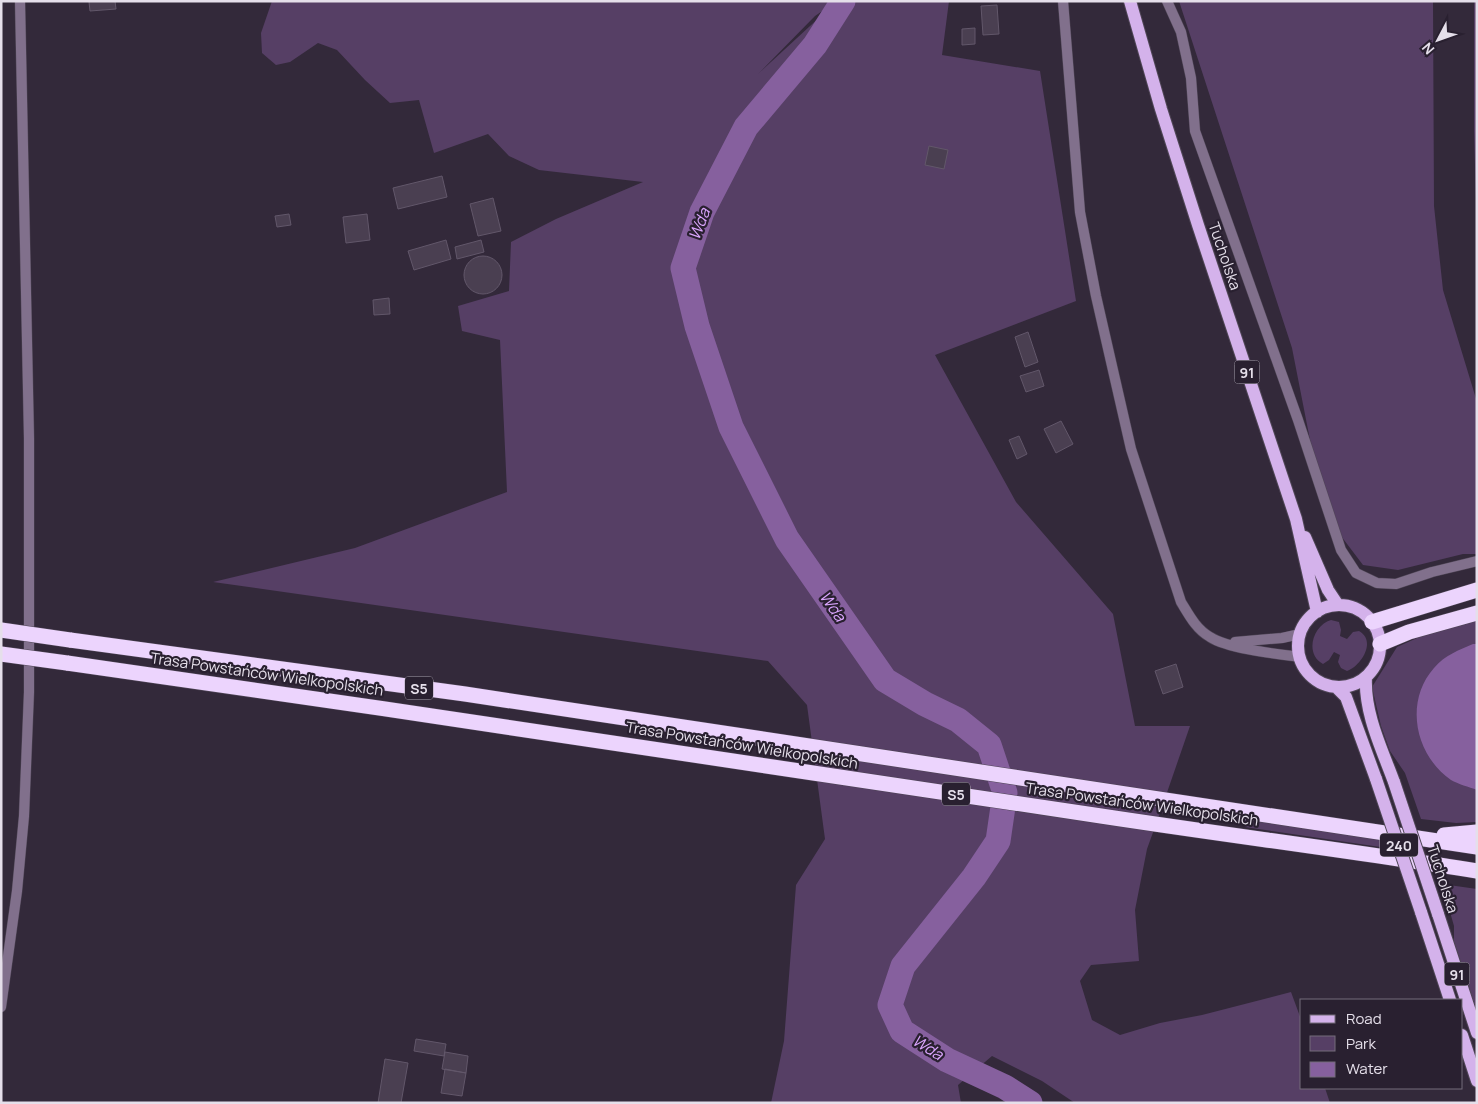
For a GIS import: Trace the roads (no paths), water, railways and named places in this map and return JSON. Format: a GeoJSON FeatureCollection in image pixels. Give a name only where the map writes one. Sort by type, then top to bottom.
{"type":"FeatureCollection","features":[{"type":"Feature","properties":{"kind":"highway"},"geometry":{"type":"LineString","coordinates":[[1372,622],[1477,590]]}},
{"type":"Feature","properties":{"kind":"highway"},"geometry":{"type":"LineString","coordinates":[[1380,644],[1409,632],[1477,613]]}},
{"type":"Feature","properties":{"kind":"highway","name":"Trasa Powstańców Wielkopolskich"},"geometry":{"type":"LineString","coordinates":[[1,630],[465,694],[1477,847]]}},
{"type":"Feature","properties":{"kind":"highway","name":"Trasa Powstańców Wielkopolskich"},"geometry":{"type":"LineString","coordinates":[[1,654],[1477,871]]}},
{"type":"Feature","properties":{"kind":"highway"},"geometry":{"type":"LineString","coordinates":[[1420,837],[1477,832]]}},
{"type":"Feature","properties":{"kind":"main road","name":"Tucholska"},"geometry":{"type":"LineString","coordinates":[[1130,1],[1192,207],[1296,519],[1317,612]]}},
{"type":"Feature","properties":{"kind":"main road","name":"Tucholska"},"geometry":{"type":"LineString","coordinates":[[1296,519],[1328,590],[1338,605]]}},
{"type":"Feature","properties":{"kind":"main road"},"geometry":{"type":"LineString","coordinates":[[1338,605],[1360,610],[1377,630],[1380,644],[1377,662],[1366,677],[1352,685],[1336,687],[1316,680],[1306,670],[1300,657],[1298,644],[1300,634],[1307,620],[1327,607],[1338,605]]}},
{"type":"Feature","properties":{"kind":"main road","name":"Tucholska"},"geometry":{"type":"LineString","coordinates":[[1366,677],[1365,690],[1368,704],[1477,1033]]}},
{"type":"Feature","properties":{"kind":"main road","name":"Tucholska"},"geometry":{"type":"LineString","coordinates":[[1336,687],[1346,697],[1352,712],[1450,999]]}},
{"type":"Feature","properties":{"kind":"main road"},"geometry":{"type":"LineString","coordinates":[[1463,1038],[1477,1081]]}},
{"type":"Feature","properties":{"kind":"street"},"geometry":{"type":"LineString","coordinates":[[1,1007],[17,891],[24,816],[29,692],[29,438],[20,1]]}},
{"type":"Feature","properties":{"kind":"street"},"geometry":{"type":"LineString","coordinates":[[1063,1],[1080,212],[1096,296],[1131,449],[1181,602],[1193,622],[1210,637],[1224,643],[1300,657]]}},
{"type":"Feature","properties":{"kind":"street"},"geometry":{"type":"LineString","coordinates":[[1167,1],[1181,32],[1191,78],[1195,131],[1301,429],[1341,550],[1356,573],[1377,583],[1396,584],[1432,572],[1477,561]]}},
{"type":"Feature","properties":{"kind":"street"},"geometry":{"type":"LineString","coordinates":[[1224,643],[1282,638],[1300,634]]}},
{"type":"Feature","properties":{"kind":"water"},"geometry":{"type":"Polygon","coordinates":[[[1477,644],[1477,790],[1451,780],[1429,757],[1422,743],[1417,712],[1419,696],[1425,682],[1438,663],[1447,656],[1477,644]]]}},
{"type":"Feature","properties":{"kind":"waterway","name":"Wda"},"geometry":{"type":"LineString","coordinates":[[843,1],[815,45],[746,127],[702,212],[683,268],[697,326],[731,427],[787,539],[885,680],[925,704],[958,720],[989,745],[1005,793],[998,841],[974,877],[903,966],[890,1005],[902,1031],[947,1060],[1005,1087],[1030,1103]]}}]}
